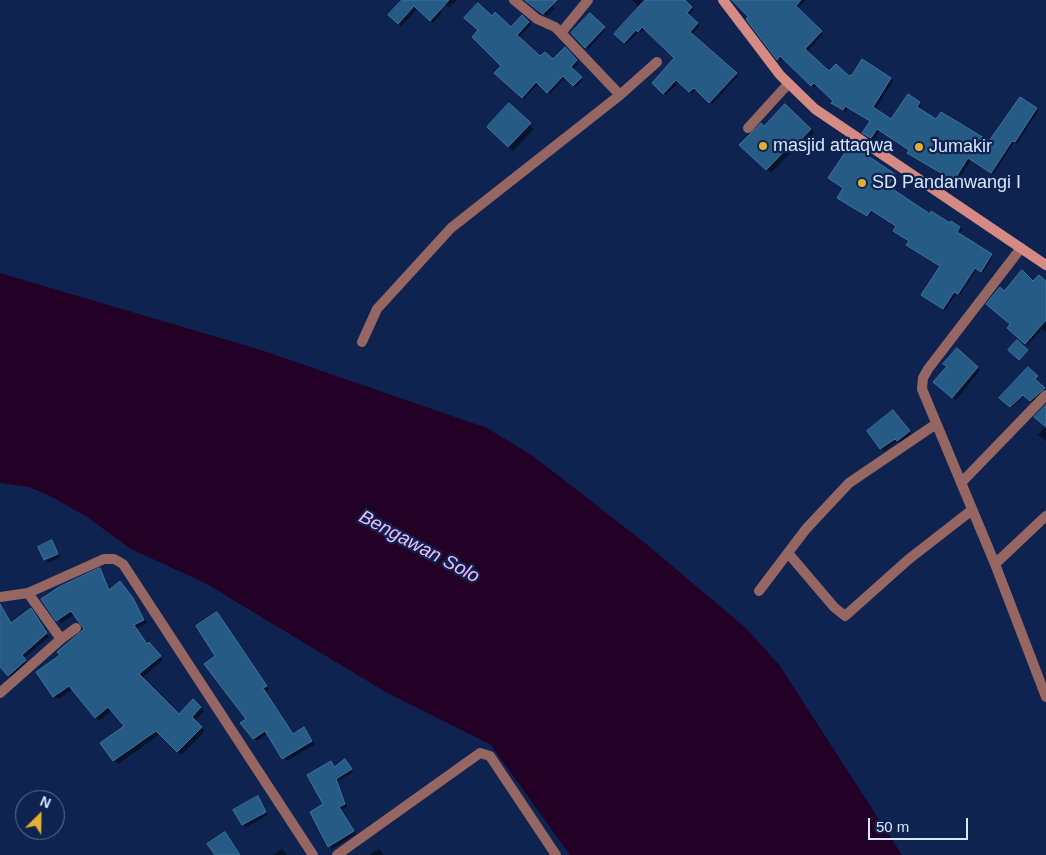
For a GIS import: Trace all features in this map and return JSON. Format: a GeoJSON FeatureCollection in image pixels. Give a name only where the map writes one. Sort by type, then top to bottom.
{"type":"FeatureCollection","features":[{"type":"Feature","properties":{"kind":"street"},"geometry":{"type":"LineString","coordinates":[[514,0],[537,19],[556,27],[620,95]]}},
{"type":"Feature","properties":{"kind":"street"},"geometry":{"type":"LineString","coordinates":[[561,33],[588,0]]}},
{"type":"Feature","properties":{"kind":"street"},"geometry":{"type":"LineString","coordinates":[[723,0],[788,84],[815,109],[1046,265]]}},
{"type":"Feature","properties":{"kind":"street"},"geometry":{"type":"LineString","coordinates":[[362,342],[377,309],[451,228],[620,95],[657,62]]}},
{"type":"Feature","properties":{"kind":"street"},"geometry":{"type":"LineString","coordinates":[[748,128],[788,84]]}},
{"type":"Feature","properties":{"kind":"street"},"geometry":{"type":"LineString","coordinates":[[1021,248],[922,378],[922,389],[995,564],[1046,697]]}},
{"type":"Feature","properties":{"kind":"street"},"geometry":{"type":"LineString","coordinates":[[961,483],[1046,395]]}},
{"type":"Feature","properties":{"kind":"street"},"geometry":{"type":"LineString","coordinates":[[759,591],[829,502],[849,483],[936,424]]}},
{"type":"Feature","properties":{"kind":"street"},"geometry":{"type":"LineString","coordinates":[[788,553],[834,607],[845,616],[909,559],[972,510]]}},
{"type":"Feature","properties":{"kind":"street"},"geometry":{"type":"LineString","coordinates":[[995,564],[1046,516]]}},
{"type":"Feature","properties":{"kind":"street"},"geometry":{"type":"LineString","coordinates":[[0,597],[28,593],[104,559],[114,560],[123,564],[313,855]]}},
{"type":"Feature","properties":{"kind":"street"},"geometry":{"type":"LineString","coordinates":[[28,593],[61,639]]}},
{"type":"Feature","properties":{"kind":"street"},"geometry":{"type":"LineString","coordinates":[[0,693],[76,628]]}},
{"type":"Feature","properties":{"kind":"street"},"geometry":{"type":"LineString","coordinates":[[336,855],[480,753],[490,756],[556,855]]}},
{"type":"Feature","properties":{"kind":"water","name":"Bengawan Solo"},"geometry":{"type":"Polygon","coordinates":[[[0,273],[261,350],[487,428],[533,456],[645,543],[747,629],[780,666],[902,855],[570,855],[491,745],[384,691],[205,583],[131,549],[87,517],[52,497],[29,487],[0,483],[0,273]]]}},
{"type":"Feature","properties":{"kind":"building"},"geometry":{"type":"Polygon","coordinates":[[[402,0],[449,0],[430,21],[414,6],[398,24],[388,15],[402,0]]]}},
{"type":"Feature","properties":{"kind":"building"},"geometry":{"type":"Polygon","coordinates":[[[525,0],[557,0],[543,14],[525,0]]]}},
{"type":"Feature","properties":{"kind":"building"},"geometry":{"type":"Polygon","coordinates":[[[645,0],[685,0],[692,7],[687,13],[698,23],[690,32],[737,73],[709,103],[694,88],[689,92],[676,80],[663,94],[652,83],[674,58],[642,27],[638,32],[636,30],[624,43],[614,34],[645,0]]]}},
{"type":"Feature","properties":{"kind":"building"},"geometry":{"type":"Polygon","coordinates":[[[732,0],[801,0],[796,6],[822,31],[805,49],[829,71],[836,64],[849,76],[852,75],[862,59],[891,78],[873,107],[891,119],[908,94],[920,102],[917,107],[936,119],[941,112],[989,141],[1020,97],[1037,108],[1015,142],[1012,141],[991,173],[968,158],[948,190],[936,182],[941,173],[907,153],[909,150],[877,129],[871,138],[862,133],[870,121],[845,106],[843,110],[831,103],[833,101],[814,83],[811,86],[780,56],[777,60],[746,19],[748,17],[732,0]]]}},
{"type":"Feature","properties":{"kind":"building"},"geometry":{"type":"Polygon","coordinates":[[[478,3],[492,16],[495,12],[511,27],[522,15],[529,22],[517,35],[540,56],[545,52],[553,59],[565,47],[577,60],[571,67],[582,77],[573,86],[563,76],[547,93],[536,82],[522,98],[494,73],[501,66],[472,37],[478,30],[464,18],[478,3]]]}},
{"type":"Feature","properties":{"kind":"building"},"geometry":{"type":"Polygon","coordinates":[[[590,13],[605,27],[585,48],[571,33],[590,13]]]}},
{"type":"Feature","properties":{"kind":"building"},"geometry":{"type":"Polygon","coordinates":[[[509,103],[531,123],[508,147],[487,127],[509,103]]]}},
{"type":"Feature","properties":{"kind":"building"},"geometry":{"type":"Polygon","coordinates":[[[785,104],[811,129],[797,144],[794,141],[766,170],[739,145],[761,123],[764,126],[785,104]]]}},
{"type":"Feature","properties":{"kind":"building"},"geometry":{"type":"Polygon","coordinates":[[[855,144],[863,150],[862,152],[895,174],[888,186],[930,214],[931,211],[950,223],[951,221],[960,227],[957,232],[992,254],[981,272],[975,268],[958,294],[954,292],[943,309],[921,295],[940,266],[906,245],[909,241],[893,231],[896,226],[871,210],[867,216],[837,198],[843,188],[828,178],[850,145],[853,147],[855,144]]]}},
{"type":"Feature","properties":{"kind":"building"},"geometry":{"type":"Polygon","coordinates":[[[1022,270],[1033,281],[1039,275],[1046,281],[1046,320],[1025,344],[1007,328],[1010,324],[986,304],[1000,287],[1004,291],[1022,270]]]}},
{"type":"Feature","properties":{"kind":"building"},"geometry":{"type":"Polygon","coordinates":[[[1017,340],[1028,350],[1019,360],[1008,350],[1017,340]]]}},
{"type":"Feature","properties":{"kind":"building"},"geometry":{"type":"Polygon","coordinates":[[[957,348],[978,367],[952,398],[933,382],[947,366],[943,364],[957,348]]]}},
{"type":"Feature","properties":{"kind":"building"},"geometry":{"type":"Polygon","coordinates":[[[1028,367],[1038,376],[1035,379],[1045,388],[1030,401],[1023,395],[1010,407],[999,398],[1028,367]]]}},
{"type":"Feature","properties":{"kind":"building"},"geometry":{"type":"Polygon","coordinates":[[[1046,405],[1046,427],[1034,417],[1046,405]]]}},
{"type":"Feature","properties":{"kind":"building"},"geometry":{"type":"Polygon","coordinates":[[[893,410],[910,431],[897,441],[895,439],[880,449],[867,431],[893,410]]]}},
{"type":"Feature","properties":{"kind":"building"},"geometry":{"type":"Polygon","coordinates":[[[52,540],[58,554],[44,560],[38,547],[52,540]]]}},
{"type":"Feature","properties":{"kind":"building"},"geometry":{"type":"Polygon","coordinates":[[[100,568],[109,590],[120,581],[133,598],[144,620],[134,625],[147,644],[149,642],[161,656],[139,674],[179,714],[193,699],[201,707],[192,717],[202,727],[177,752],[156,731],[113,761],[100,743],[124,726],[108,707],[95,718],[69,686],[53,697],[36,672],[60,655],[57,652],[84,629],[71,611],[56,621],[41,599],[59,587],[100,568]]]}},
{"type":"Feature","properties":{"kind":"building"},"geometry":{"type":"Polygon","coordinates":[[[0,604],[11,623],[31,608],[47,633],[22,655],[26,660],[8,676],[0,667],[0,604]]]}},
{"type":"Feature","properties":{"kind":"building"},"geometry":{"type":"Polygon","coordinates":[[[217,612],[267,686],[263,688],[293,734],[304,727],[312,741],[282,759],[265,731],[253,739],[240,723],[246,719],[204,664],[215,656],[196,626],[217,612]]]}},
{"type":"Feature","properties":{"kind":"building"},"geometry":{"type":"Polygon","coordinates":[[[345,759],[352,769],[336,779],[345,804],[339,807],[354,831],[328,847],[310,812],[323,804],[307,775],[331,761],[334,767],[345,759]]]}},
{"type":"Feature","properties":{"kind":"building"},"geometry":{"type":"Polygon","coordinates":[[[258,796],[266,812],[242,825],[233,810],[258,796]]]}},
{"type":"Feature","properties":{"kind":"building"},"geometry":{"type":"Polygon","coordinates":[[[225,832],[240,855],[215,855],[207,844],[225,832]]]}},
{"type":"Feature","properties":{"kind":"place","name":"masjid attaqwa"},"geometry":{"type":"Point","coordinates":[763,146]}},
{"type":"Feature","properties":{"kind":"place","name":"Jumakir"},"geometry":{"type":"Point","coordinates":[919,147]}},
{"type":"Feature","properties":{"kind":"place","name":"SD Pandanwangi I"},"geometry":{"type":"Point","coordinates":[862,183]}}]}
